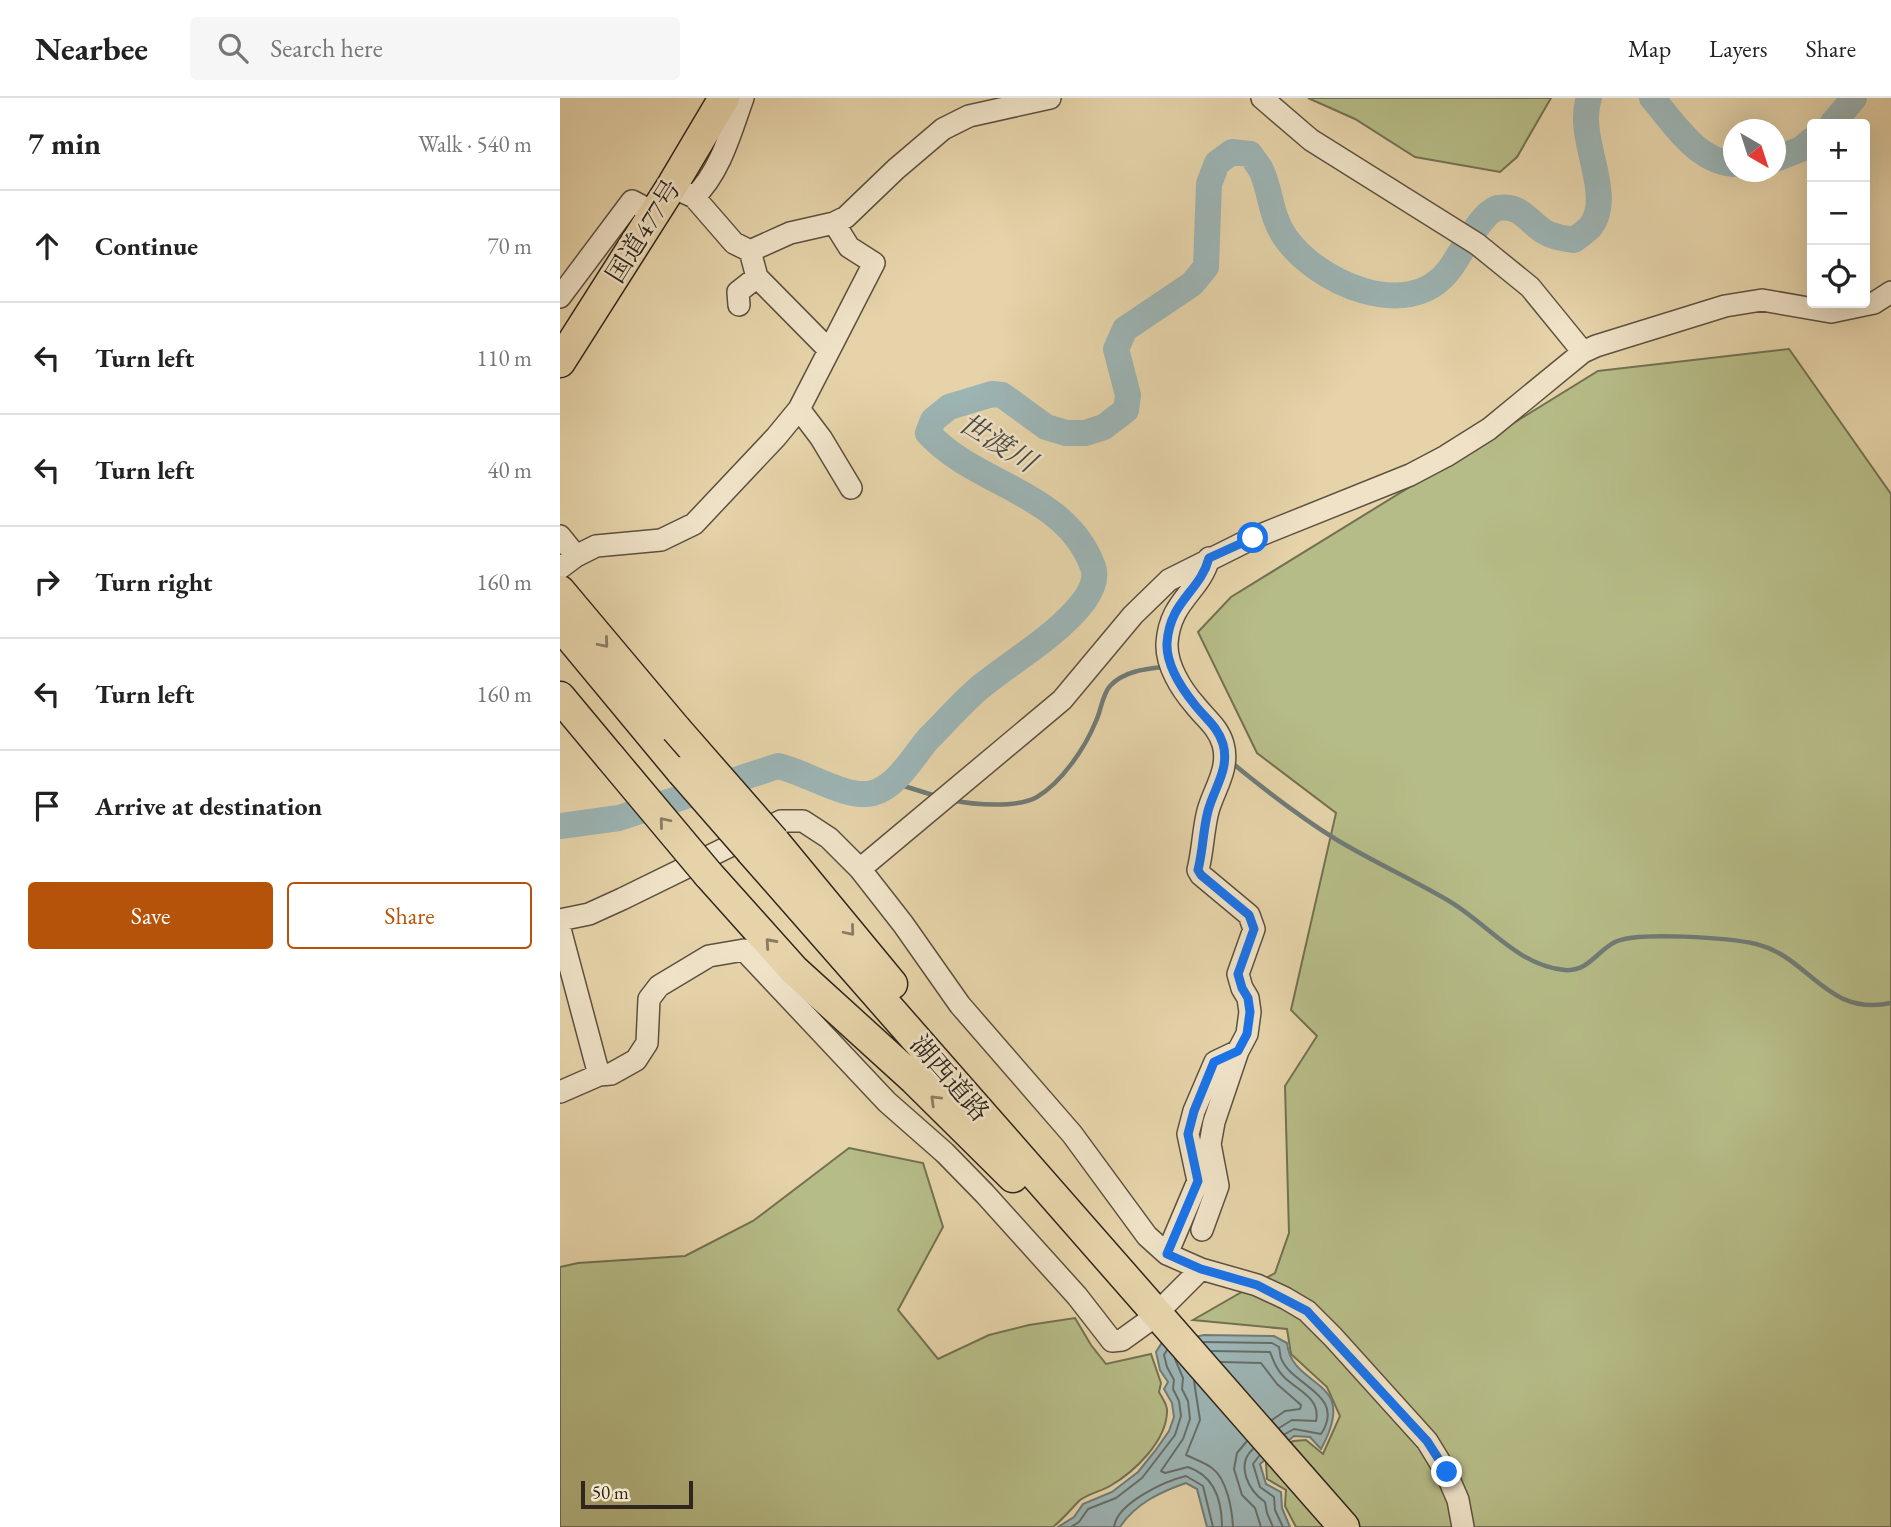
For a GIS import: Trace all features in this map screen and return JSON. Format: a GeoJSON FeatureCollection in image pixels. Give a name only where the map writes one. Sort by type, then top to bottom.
{"type":"FeatureCollection","features":[{"type":"Feature","properties":{"kind":"highway","name":"国道477号"},"geometry":{"type":"LineString","coordinates":[[560,362],[655,213],[684,191],[724,98]]}},
{"type":"Feature","properties":{"kind":"highway"},"geometry":{"type":"LineString","coordinates":[[560,591],[676,729],[763,846]]}},
{"type":"Feature","properties":{"kind":"highway"},"geometry":{"type":"LineString","coordinates":[[566,633],[682,772],[763,846]]}},
{"type":"Feature","properties":{"kind":"highway"},"geometry":{"type":"LineString","coordinates":[[560,697],[708,874],[794,970],[915,1080],[1154,1311]]}},
{"type":"Feature","properties":{"kind":"highway","name":"湖西道路"},"geometry":{"type":"LineString","coordinates":[[763,846],[864,948],[923,1022],[934,1059],[1344,1527]]}},
{"type":"Feature","properties":{"kind":"street"},"geometry":{"type":"LineString","coordinates":[[684,191],[704,188],[729,138],[743,98]]}},
{"type":"Feature","properties":{"kind":"street"},"geometry":{"type":"LineString","coordinates":[[750,251],[790,233],[846,217],[943,129],[969,116],[1050,98]]}},
{"type":"Feature","properties":{"kind":"street"},"geometry":{"type":"LineString","coordinates":[[1262,98],[1311,140],[1487,253],[1530,287],[1583,352]]}},
{"type":"Feature","properties":{"kind":"street"},"geometry":{"type":"LineString","coordinates":[[684,191],[734,243],[750,251],[757,277],[829,350]]}},
{"type":"Feature","properties":{"kind":"street"},"geometry":{"type":"LineString","coordinates":[[560,297],[632,201],[655,213]]}},
{"type":"Feature","properties":{"kind":"street"},"geometry":{"type":"LineString","coordinates":[[560,537],[568,562],[596,546],[661,540],[694,524],[776,438],[799,410],[874,262],[849,247],[834,222]]}},
{"type":"Feature","properties":{"kind":"street"},"geometry":{"type":"LineString","coordinates":[[739,305],[738,292],[757,277]]}},
{"type":"Feature","properties":{"kind":"street"},"geometry":{"type":"LineString","coordinates":[[860,869],[1062,700],[1133,615],[1169,580],[1209,558],[1410,475],[1446,456],[1489,429],[1583,352],[1596,346],[1725,306],[1762,300],[1831,312],[1874,303],[1891,292]]}},
{"type":"Feature","properties":{"kind":"street"},"geometry":{"type":"LineString","coordinates":[[799,410],[821,438],[850,488]]}},
{"type":"Feature","properties":{"kind":"street"},"geometry":{"type":"LineString","coordinates":[[1202,1230],[1218,1186],[1210,1144],[1213,1122],[1238,1051],[1247,1034],[1250,1012],[1248,998],[1238,974],[1254,929],[1249,915],[1198,870],[1209,808],[1223,774],[1224,747],[1217,729],[1195,705],[1173,672],[1167,645],[1172,617],[1206,572],[1209,558]]}},
{"type":"Feature","properties":{"kind":"street"},"geometry":{"type":"LineString","coordinates":[[560,920],[589,914],[781,821],[803,821],[829,838],[860,869],[960,1005],[1072,1134],[1147,1236],[1167,1254],[1201,1269],[1257,1285],[1307,1311],[1427,1441],[1447,1472],[1458,1500],[1463,1527]]}},
{"type":"Feature","properties":{"kind":"street"},"geometry":{"type":"LineString","coordinates":[[560,929],[599,1075]]}},
{"type":"Feature","properties":{"kind":"street"},"geometry":{"type":"LineString","coordinates":[[560,1092],[599,1075],[611,1074],[636,1060],[647,1042],[649,999],[659,986],[709,956],[744,950],[887,1102],[945,1153],[985,1194],[1077,1296],[1112,1340],[1122,1340],[1201,1269]]}},
{"type":"Feature","properties":{"kind":"street"},"geometry":{"type":"LineString","coordinates":[[1167,1254],[1198,1181],[1188,1134],[1194,1111],[1214,1062],[1238,1051]]}},
{"type":"Feature","properties":{"kind":"green space"},"geometry":{"type":"Polygon","coordinates":[[[1308,98],[1551,98],[1517,157],[1500,172],[1415,157],[1355,119],[1308,98]]]}},
{"type":"Feature","properties":{"kind":"green space"},"geometry":{"type":"Polygon","coordinates":[[[1789,349],[1891,494],[1891,1527],[1296,1527],[1285,1506],[1286,1490],[1267,1479],[1266,1463],[1293,1441],[1306,1440],[1323,1454],[1340,1416],[1327,1387],[1291,1354],[1287,1329],[1193,1320],[1275,1273],[1289,1233],[1285,1086],[1317,1036],[1291,1010],[1336,813],[1257,753],[1198,632],[1231,597],[1598,371],[1789,349]]]}},
{"type":"Feature","properties":{"kind":"green space"},"geometry":{"type":"Polygon","coordinates":[[[849,1148],[923,1163],[943,1227],[898,1310],[938,1359],[989,1335],[1075,1318],[1106,1364],[1151,1354],[1161,1383],[1159,1392],[1167,1409],[1165,1423],[1155,1445],[1129,1473],[1110,1486],[1080,1500],[1053,1527],[560,1527],[560,1267],[578,1263],[685,1256],[753,1221],[849,1148]]]}},
{"type":"Feature","properties":{"kind":"water"},"geometry":{"type":"Polygon","coordinates":[[[1204,1335],[1274,1336],[1287,1343],[1300,1370],[1329,1396],[1333,1408],[1331,1425],[1321,1449],[1310,1437],[1294,1436],[1260,1464],[1266,1484],[1281,1492],[1282,1508],[1290,1527],[1207,1527],[1197,1489],[1186,1483],[1149,1500],[1133,1512],[1120,1527],[1058,1527],[1074,1517],[1083,1504],[1112,1492],[1138,1472],[1155,1451],[1169,1431],[1174,1417],[1172,1403],[1164,1389],[1168,1382],[1160,1370],[1156,1352],[1161,1344],[1204,1335]]]}},
{"type":"Feature","properties":{"kind":"waterway","name":"世渡川"},"geometry":{"type":"LineString","coordinates":[[560,826],[619,818],[778,766],[851,793],[863,794],[882,790],[904,770],[929,738],[972,695],[1073,614],[1089,593],[1094,576],[1093,567],[1080,542],[1063,522],[1042,506],[970,466],[928,433],[933,420],[949,407],[992,394],[1002,395],[1046,427],[1066,433],[1085,433],[1104,427],[1126,410],[1128,395],[1116,349],[1125,329],[1192,284],[1206,267],[1209,184],[1217,163],[1232,152],[1250,154],[1261,169],[1280,229],[1299,254],[1318,269],[1363,291],[1387,295],[1410,294],[1431,286],[1449,270],[1485,217],[1498,208],[1512,208],[1543,231],[1558,237],[1574,240],[1591,226],[1597,213],[1599,198],[1587,130],[1589,98]]}},
{"type":"Feature","properties":{"kind":"waterway","name":"世渡川"},"geometry":{"type":"LineString","coordinates":[[1652,98],[1697,149],[1723,161]]}},
{"type":"Feature","properties":{"kind":"waterway","name":"世渡川"},"geometry":{"type":"LineString","coordinates":[[1836,119],[1854,98]]}},
{"type":"Feature","properties":{"kind":"waterway","name":"世渡川"},"geometry":{"type":"LineString","coordinates":[[1786,155],[1807,144]]}},
{"type":"Feature","properties":{"kind":"waterway"},"geometry":{"type":"LineString","coordinates":[[952,800],[1007,804],[1037,797],[1055,783],[1079,753],[1098,717],[1110,686],[1128,674],[1164,667]]}},
{"type":"Feature","properties":{"kind":"waterway"},"geometry":{"type":"LineString","coordinates":[[1231,762],[1323,831],[1449,901],[1504,943],[1548,967],[1565,970],[1580,968],[1615,942],[1626,939],[1662,936],[1726,940],[1756,944],[1775,951],[1819,984],[1850,1002],[1869,1005],[1891,1003]]}},
{"type":"Feature","properties":{"kind":"waterway"},"geometry":{"type":"LineString","coordinates":[[891,782],[936,796]]}},
{"type":"Feature","properties":{"kind":"route"},"geometry":{"type":"LineString","coordinates":[[1253,538],[1209,558],[1206,572],[1172,617],[1167,645],[1173,672],[1195,705],[1217,729],[1224,747],[1223,774],[1209,808],[1198,870],[1249,915],[1254,929],[1238,974],[1248,998],[1250,1024],[1238,1051],[1214,1062],[1194,1111],[1188,1134],[1198,1181],[1167,1254],[1201,1269],[1257,1285],[1307,1311],[1427,1441],[1447,1472]]}}]}
